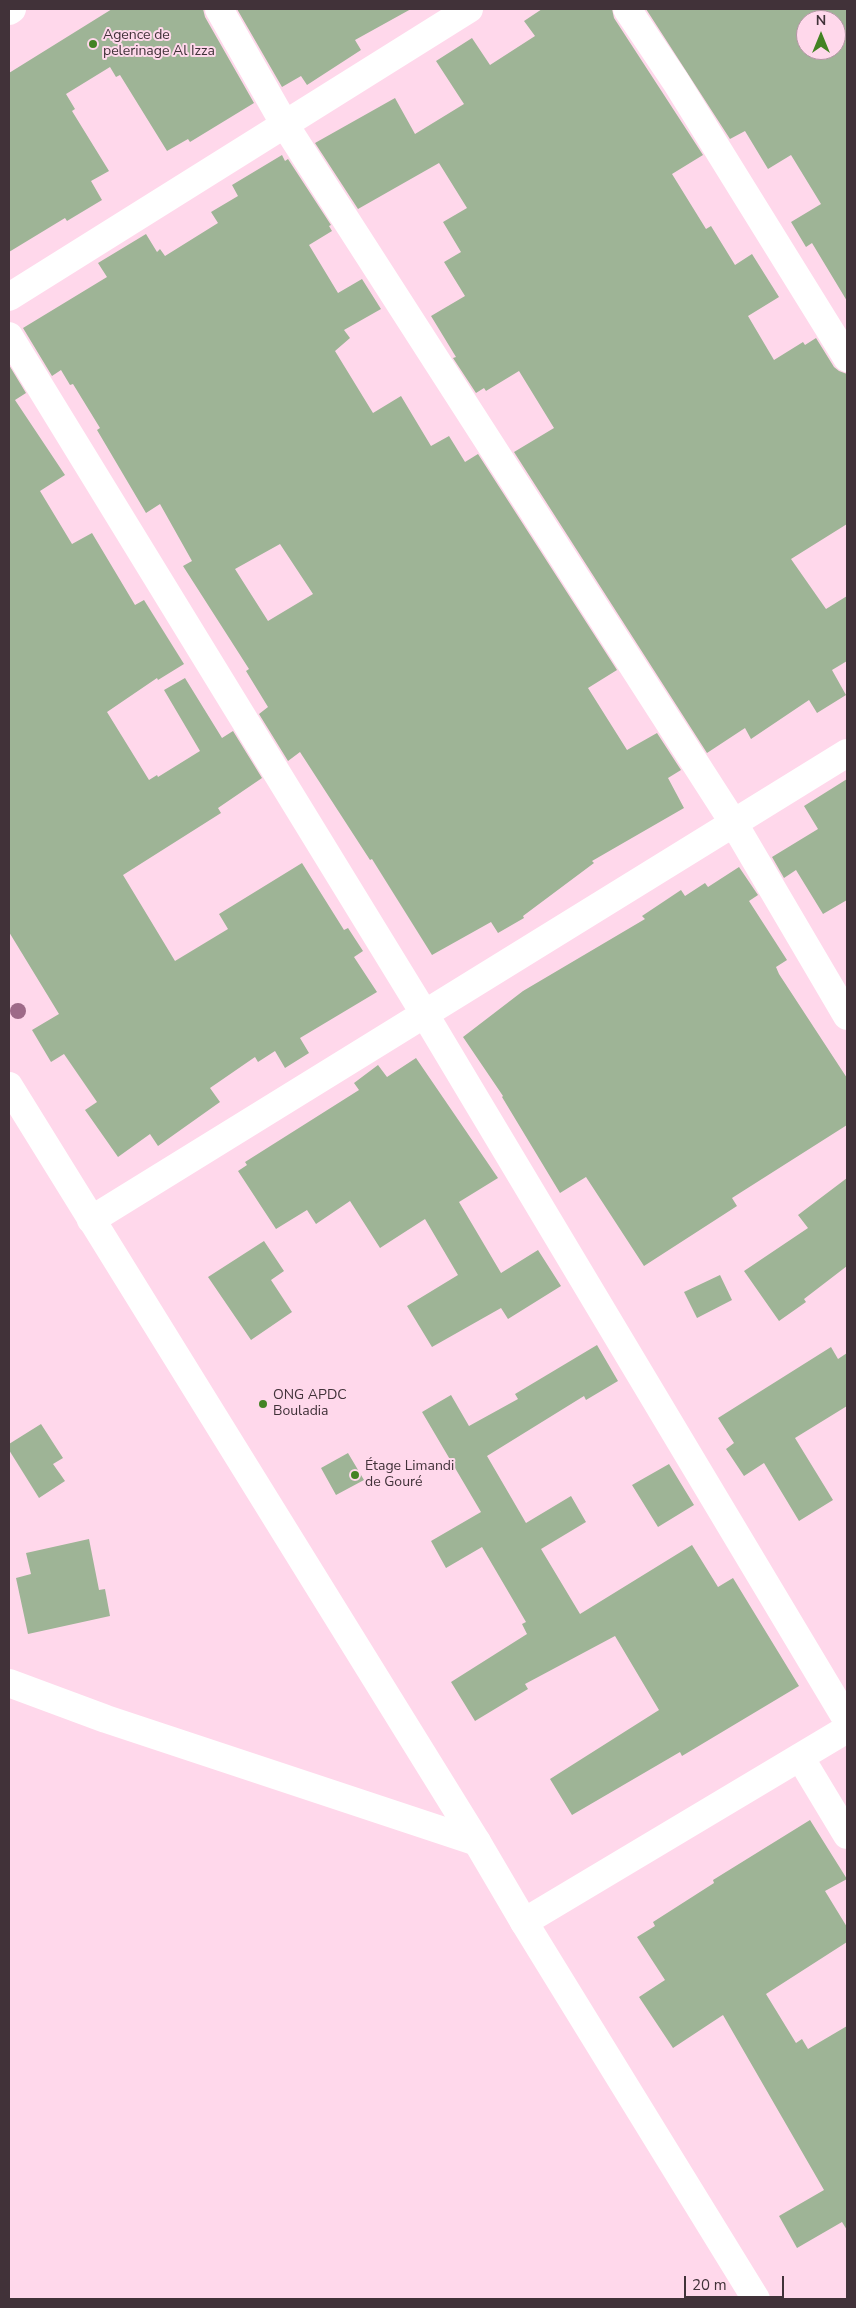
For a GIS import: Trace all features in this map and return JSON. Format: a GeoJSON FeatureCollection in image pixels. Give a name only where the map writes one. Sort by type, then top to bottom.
{"type":"FeatureCollection","features":[{"type":"Feature","properties":{"kind":"street"},"geometry":{"type":"LineString","coordinates":[[220,9],[285,125],[734,822],[847,1016]]}},
{"type":"Feature","properties":{"kind":"street"},"geometry":{"type":"LineString","coordinates":[[9,297],[469,9]]}},
{"type":"Feature","properties":{"kind":"street"},"geometry":{"type":"LineString","coordinates":[[627,9],[676,82],[847,358]]}},
{"type":"Feature","properties":{"kind":"street"},"geometry":{"type":"LineString","coordinates":[[9,336],[424,1013],[847,1720]]}},
{"type":"Feature","properties":{"kind":"street"},"geometry":{"type":"LineString","coordinates":[[91,1220],[847,752]]}},
{"type":"Feature","properties":{"kind":"street"},"geometry":{"type":"LineString","coordinates":[[9,1086],[477,1842],[524,1922],[756,2299]]}},
{"type":"Feature","properties":{"kind":"street"},"geometry":{"type":"LineString","coordinates":[[9,1683],[106,1719],[477,1842]]}},
{"type":"Feature","properties":{"kind":"street"},"geometry":{"type":"LineString","coordinates":[[524,1922],[847,1730]]}},
{"type":"Feature","properties":{"kind":"street"},"geometry":{"type":"LineString","coordinates":[[800,1757],[847,1835]]}},
{"type":"Feature","properties":{"kind":"building"},"geometry":{"type":"Polygon","coordinates":[[[112,9],[203,9],[205,17],[254,103],[190,142],[188,139],[167,151],[120,75],[116,77],[110,67],[66,94],[75,109],[72,111],[109,171],[91,181],[102,200],[67,221],[65,218],[9,252],[9,73],[112,9]]]}},
{"type":"Feature","properties":{"kind":"building"},"geometry":{"type":"Polygon","coordinates":[[[237,9],[411,9],[355,40],[361,50],[307,85],[301,76],[282,87],[237,9]]]}},
{"type":"Feature","properties":{"kind":"building"},"geometry":{"type":"Polygon","coordinates":[[[542,9],[612,9],[614,18],[703,155],[672,174],[706,229],[711,226],[735,265],[752,254],[779,297],[748,316],[774,360],[803,342],[805,345],[816,338],[834,367],[847,374],[847,524],[791,559],[826,609],[847,596],[847,661],[832,670],[846,695],[817,713],[809,700],[751,739],[745,728],[707,753],[514,452],[554,428],[519,371],[486,391],[484,388],[476,393],[453,358],[456,357],[431,316],[465,296],[444,262],[461,252],[443,222],[467,208],[439,163],[358,209],[315,143],[395,98],[415,134],[464,104],[436,61],[472,38],[490,65],[535,36],[524,21],[542,9]]]}},
{"type":"Feature","properties":{"kind":"building"},"geometry":{"type":"Polygon","coordinates":[[[646,9],[847,9],[847,301],[812,243],[806,247],[791,222],[821,204],[791,155],[768,169],[745,131],[730,139],[646,9]]]}},
{"type":"Feature","properties":{"kind":"building"},"geometry":{"type":"Polygon","coordinates":[[[282,155],[285,161],[288,159],[331,225],[329,226],[332,231],[309,245],[338,293],[362,279],[381,309],[344,330],[350,338],[335,351],[373,413],[401,396],[431,446],[449,436],[465,462],[478,454],[617,670],[588,688],[627,750],[657,733],[681,770],[668,778],[684,808],[592,861],[594,863],[523,916],[524,918],[498,933],[491,922],[432,955],[372,859],[370,860],[300,752],[288,761],[259,714],[268,707],[246,671],[249,669],[183,566],[192,561],[160,504],[146,513],[97,430],[100,428],[73,384],[70,385],[61,370],[52,376],[23,328],[107,277],[98,263],[146,234],[157,252],[160,249],[165,256],[218,223],[211,212],[238,196],[232,185],[282,155]],[[280,544],[235,569],[268,621],[313,594],[280,544]]]}},
{"type":"Feature","properties":{"kind":"building"},"geometry":{"type":"Polygon","coordinates":[[[9,365],[26,393],[15,400],[65,475],[40,491],[72,544],[92,533],[135,605],[144,600],[184,664],[158,680],[157,678],[107,712],[149,780],[157,775],[158,777],[200,751],[164,690],[185,678],[222,738],[233,731],[262,778],[218,808],[221,813],[123,875],[175,961],[228,929],[219,914],[302,863],[344,930],[348,928],[363,951],[354,957],[377,992],[300,1038],[309,1053],[285,1068],[275,1051],[258,1062],[255,1057],[210,1088],[220,1102],[158,1146],[150,1134],[118,1157],[85,1110],[97,1102],[64,1054],[51,1062],[32,1030],[59,1014],[9,932],[9,365]]]}},
{"type":"Feature","properties":{"kind":"building"},"geometry":{"type":"Polygon","coordinates":[[[847,779],[847,900],[823,914],[796,870],[784,878],[772,857],[818,829],[804,806],[847,779]]]}},
{"type":"Feature","properties":{"kind":"building"},"geometry":{"type":"Polygon","coordinates":[[[739,867],[758,895],[749,901],[787,960],[776,967],[779,974],[847,1078],[847,1125],[732,1198],[737,1206],[644,1266],[586,1177],[560,1193],[503,1096],[463,1037],[523,991],[645,919],[642,916],[681,890],[685,896],[705,883],[708,887],[739,867]]]}},
{"type":"Feature","properties":{"kind":"building"},"geometry":{"type":"Polygon","coordinates":[[[416,1058],[498,1178],[459,1202],[501,1273],[538,1250],[561,1286],[508,1319],[501,1308],[432,1347],[407,1306],[458,1275],[425,1219],[380,1248],[350,1201],[316,1224],[307,1210],[276,1229],[238,1171],[247,1165],[245,1162],[359,1090],[354,1083],[378,1065],[387,1077],[416,1058]]]}},
{"type":"Feature","properties":{"kind":"building"},"geometry":{"type":"Polygon","coordinates":[[[847,1178],[847,1266],[804,1299],[806,1302],[779,1321],[744,1271],[808,1228],[798,1215],[847,1178]]]}},
{"type":"Feature","properties":{"kind":"building"},"geometry":{"type":"Polygon","coordinates":[[[264,1241],[284,1271],[271,1280],[292,1312],[251,1340],[208,1277],[264,1241]]]}},
{"type":"Feature","properties":{"kind":"building"},"geometry":{"type":"Polygon","coordinates":[[[720,1275],[732,1300],[697,1318],[684,1292],[720,1275]]]}},
{"type":"Feature","properties":{"kind":"building"},"geometry":{"type":"Polygon","coordinates":[[[597,1345],[618,1381],[586,1400],[584,1396],[487,1456],[526,1523],[571,1496],[586,1522],[541,1549],[580,1614],[692,1545],[718,1587],[733,1578],[799,1686],[682,1756],[680,1752],[572,1815],[550,1779],[659,1710],[615,1636],[525,1684],[528,1689],[475,1721],[451,1682],[527,1634],[522,1624],[526,1622],[482,1547],[446,1568],[431,1541],[481,1512],[422,1412],[451,1395],[469,1426],[518,1399],[515,1394],[597,1345]]]}},
{"type":"Feature","properties":{"kind":"building"},"geometry":{"type":"Polygon","coordinates":[[[831,1347],[838,1359],[847,1353],[847,1406],[795,1438],[833,1500],[799,1521],[764,1463],[744,1476],[726,1449],[734,1443],[718,1418],[831,1347]]]}},
{"type":"Feature","properties":{"kind":"building"},"geometry":{"type":"Polygon","coordinates":[[[41,1424],[63,1458],[53,1464],[65,1481],[39,1498],[9,1450],[9,1444],[41,1424]]]}},
{"type":"Feature","properties":{"kind":"building"},"geometry":{"type":"Polygon","coordinates":[[[348,1453],[364,1480],[336,1495],[321,1468],[348,1453]]]}},
{"type":"Feature","properties":{"kind":"building"},"geometry":{"type":"Polygon","coordinates":[[[669,1464],[694,1505],[658,1527],[632,1485],[669,1464]]]}},
{"type":"Feature","properties":{"kind":"building"},"geometry":{"type":"Polygon","coordinates":[[[89,1539],[99,1590],[105,1589],[110,1616],[28,1634],[16,1578],[31,1574],[26,1553],[89,1539]]]}},
{"type":"Feature","properties":{"kind":"building"},"geometry":{"type":"Polygon","coordinates":[[[810,1820],[847,1879],[825,1891],[847,1927],[847,1942],[766,1994],[796,2043],[802,2039],[808,2049],[847,2026],[847,2230],[842,2222],[797,2248],[779,2216],[824,2190],[723,2015],[673,2048],[639,1997],[665,1980],[637,1937],[655,1926],[653,1922],[714,1883],[713,1880],[810,1820]]]}},
{"type":"Feature","properties":{"kind":"place","name":"Agence de pelerinage Al Izza"},"geometry":{"type":"Point","coordinates":[93,44]}},
{"type":"Feature","properties":{"kind":"place","name":"ONG APDC Bouladia"},"geometry":{"type":"Point","coordinates":[263,1404]}},
{"type":"Feature","properties":{"kind":"place","name":"Étage Limandi de Gouré"},"geometry":{"type":"Point","coordinates":[355,1475]}}]}
